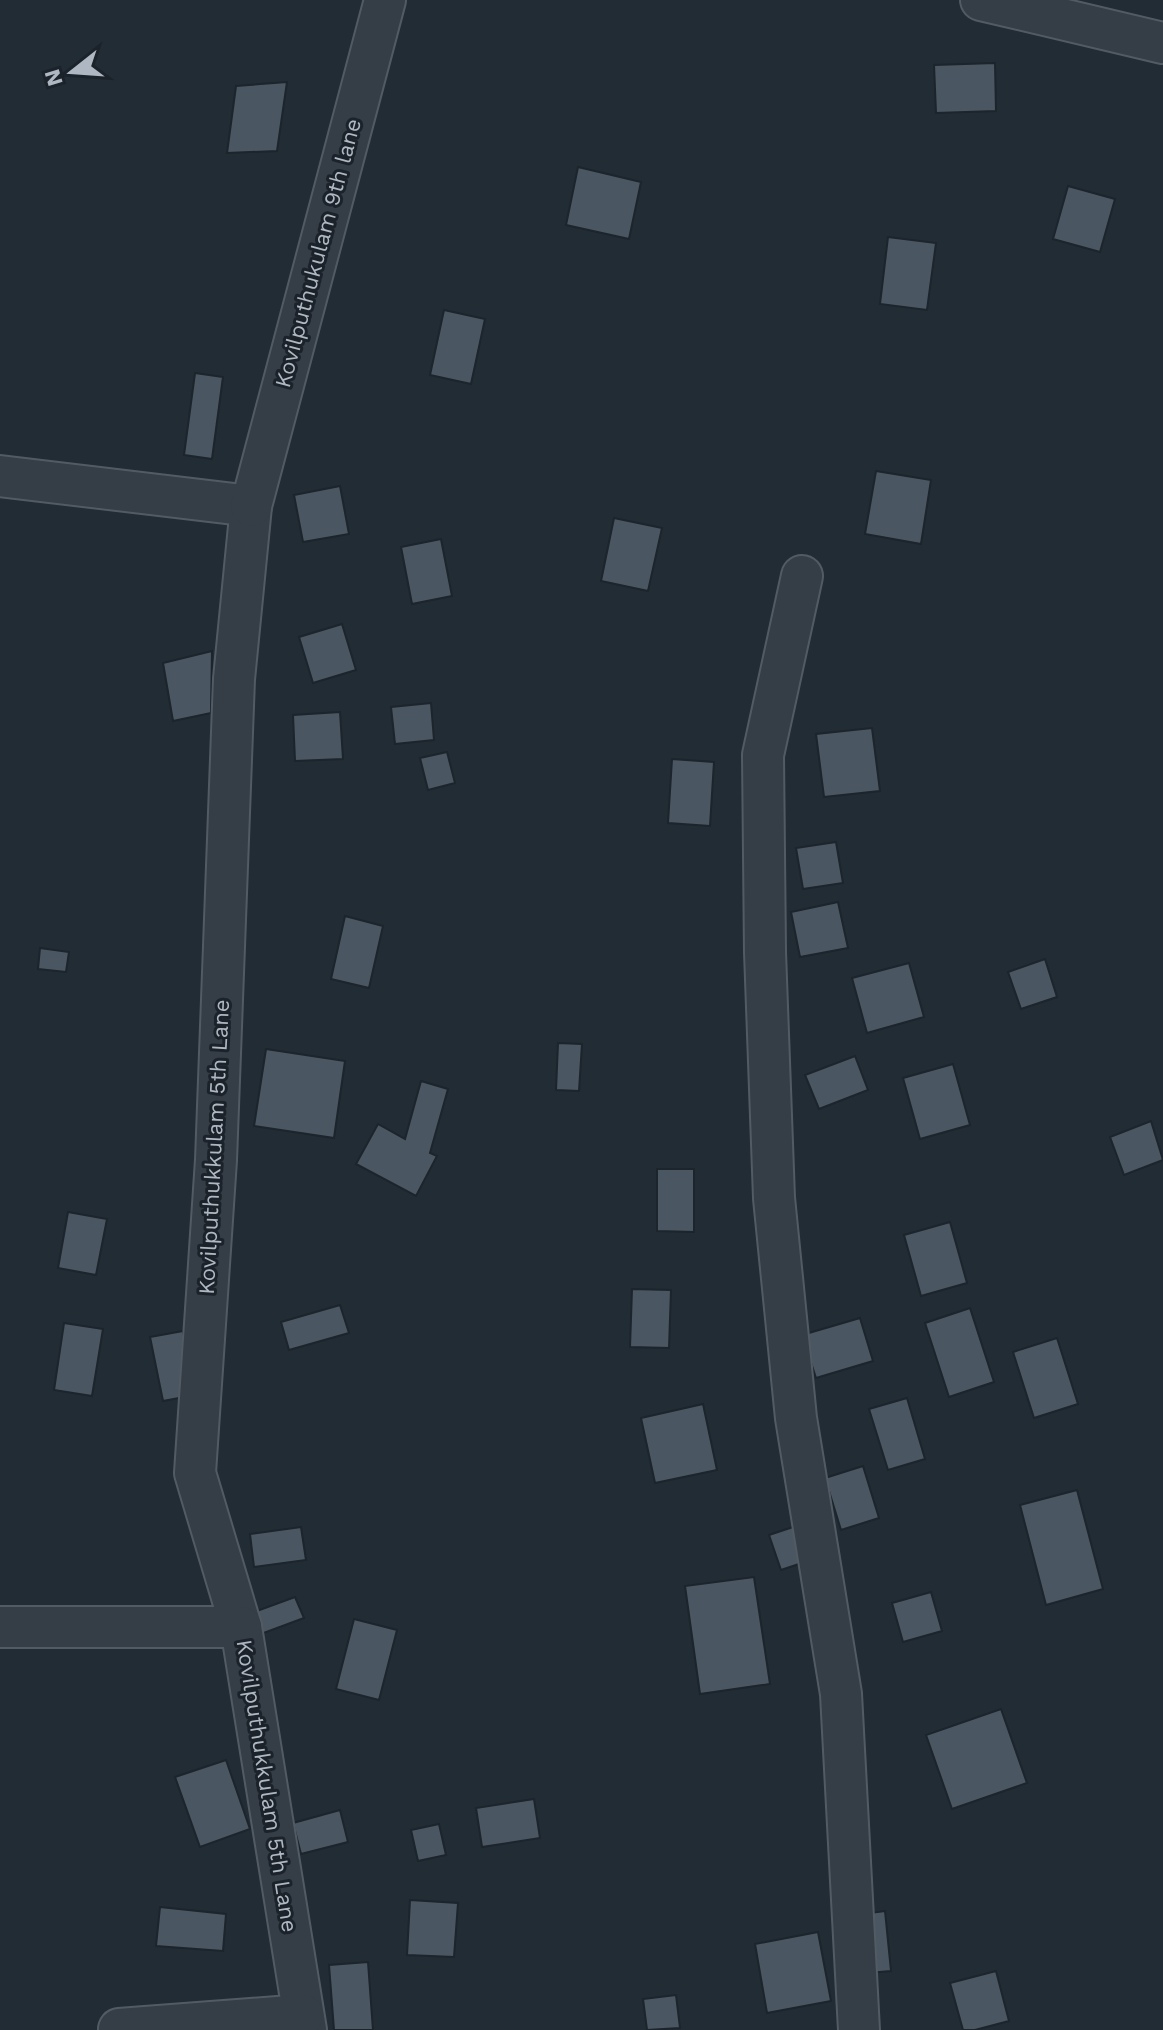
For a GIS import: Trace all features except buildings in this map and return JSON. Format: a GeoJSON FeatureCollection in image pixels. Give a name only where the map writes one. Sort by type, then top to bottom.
{"type":"FeatureCollection","features":[{"type":"Feature","properties":{"kind":"street","name":"Kovilputhukulam 9th lane"},"geometry":{"type":"LineString","coordinates":[[251,506],[385,0]]}},
{"type":"Feature","properties":{"kind":"street"},"geometry":{"type":"LineString","coordinates":[[981,0],[1163,43]]}},
{"type":"Feature","properties":{"kind":"street"},"geometry":{"type":"LineString","coordinates":[[0,476],[251,506]]}},
{"type":"Feature","properties":{"kind":"street","name":"Kovilputhukkulam 5th Lane"},"geometry":{"type":"LineString","coordinates":[[251,506],[234,679],[216,1160],[195,1473],[241,1627],[304,2022]]}},
{"type":"Feature","properties":{"kind":"street"},"geometry":{"type":"LineString","coordinates":[[802,576],[763,755],[765,952],[774,1198],[796,1418],[841,1694],[859,2030]]}},
{"type":"Feature","properties":{"kind":"street"},"geometry":{"type":"LineString","coordinates":[[0,1627],[241,1627]]}},
{"type":"Feature","properties":{"kind":"street"},"geometry":{"type":"LineString","coordinates":[[119,2029],[304,2022]]}}]}
